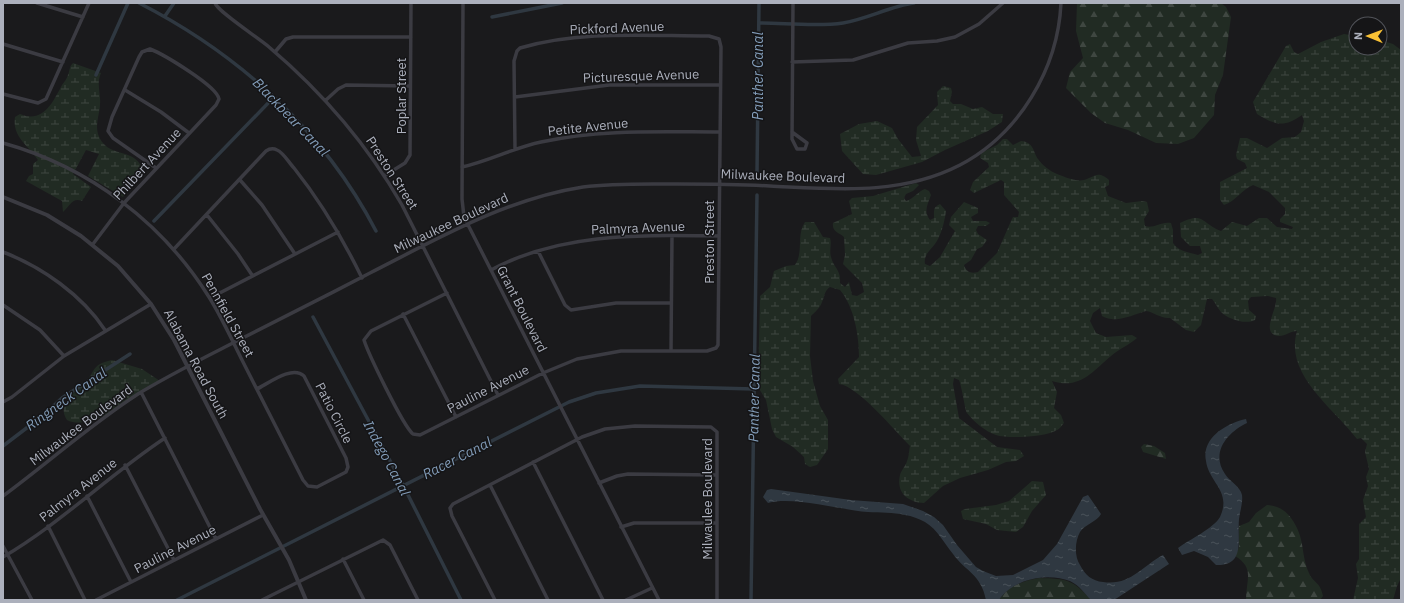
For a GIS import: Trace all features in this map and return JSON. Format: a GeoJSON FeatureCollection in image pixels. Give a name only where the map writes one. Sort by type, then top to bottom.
{"type":"FeatureCollection","features":[{"type":"Feature","properties":{"kind":"street"},"geometry":{"type":"LineString","coordinates":[[36,3],[83,17]]}},
{"type":"Feature","properties":{"kind":"street"},"geometry":{"type":"LineString","coordinates":[[3,94],[33,102],[42,102],[49,93],[89,3]]}},
{"type":"Feature","properties":{"kind":"street","name":"Preston Street"},"geometry":{"type":"LineString","coordinates":[[216,3],[216,7],[275,52],[326,100],[358,139],[384,176],[423,246],[498,395]]}},
{"type":"Feature","properties":{"kind":"street","name":"Poplar Street"},"geometry":{"type":"LineString","coordinates":[[384,176],[405,163],[410,155],[411,3]]}},
{"type":"Feature","properties":{"kind":"street","name":"Grant Boulevard"},"geometry":{"type":"LineString","coordinates":[[463,3],[462,213],[659,600]]}},
{"type":"Feature","properties":{"kind":"street"},"geometry":{"type":"LineString","coordinates":[[792,132],[807,143],[805,149],[797,149],[793,145],[792,132],[792,62],[793,3]]}},
{"type":"Feature","properties":{"kind":"street"},"geometry":{"type":"LineString","coordinates":[[792,62],[853,60],[908,43],[937,41],[955,37],[980,24],[1004,3]]}},
{"type":"Feature","properties":{"kind":"street","name":"Milwaukee Boulevard"},"geometry":{"type":"LineString","coordinates":[[3,496],[99,420],[142,392],[188,366],[423,246],[468,224],[525,200],[582,188],[632,184],[720,184],[827,188],[883,188],[912,184],[961,164],[979,153],[1013,124],[1031,99],[1047,67],[1056,43],[1061,3]]}},
{"type":"Feature","properties":{"kind":"street"},"geometry":{"type":"LineString","coordinates":[[275,52],[286,39],[293,36],[411,37]]}},
{"type":"Feature","properties":{"kind":"street","name":"Pickford Avenue"},"geometry":{"type":"LineString","coordinates":[[514,97],[514,61],[517,51],[529,46],[551,42],[609,36],[709,36],[719,39]]}},
{"type":"Feature","properties":{"kind":"street","name":"Preston Street"},"geometry":{"type":"LineString","coordinates":[[716,348],[719,340],[721,47],[719,39]]}},
{"type":"Feature","properties":{"kind":"street"},"geometry":{"type":"LineString","coordinates":[[3,44],[63,62]]}},
{"type":"Feature","properties":{"kind":"street","name":"Philbert Avenue"},"geometry":{"type":"LineString","coordinates":[[93,244],[124,203],[216,105],[219,99],[215,91],[191,73],[154,50],[146,50],[139,57],[125,90]]}},
{"type":"Feature","properties":{"kind":"street"},"geometry":{"type":"LineString","coordinates":[[326,100],[338,89],[346,85],[410,86]]}},
{"type":"Feature","properties":{"kind":"street","name":"Picturesque Avenue"},"geometry":{"type":"LineString","coordinates":[[514,97],[616,85],[720,85]]}},
{"type":"Feature","properties":{"kind":"street"},"geometry":{"type":"LineString","coordinates":[[156,168],[113,138],[108,131],[112,118],[125,90],[161,112],[189,133]]}},
{"type":"Feature","properties":{"kind":"street"},"geometry":{"type":"LineString","coordinates":[[514,97],[515,149]]}},
{"type":"Feature","properties":{"kind":"street","name":"Petite Avenue"},"geometry":{"type":"LineString","coordinates":[[462,168],[515,149],[571,137],[607,133],[720,132]]}},
{"type":"Feature","properties":{"kind":"street","name":"Pennfield Street"},"geometry":{"type":"LineString","coordinates":[[3,143],[40,155],[64,166],[109,192],[124,203],[174,249],[210,298],[303,480],[311,488]]}},
{"type":"Feature","properties":{"kind":"street"},"geometry":{"type":"LineString","coordinates":[[174,249],[266,151],[273,149],[278,150],[301,178],[338,232],[362,278]]}},
{"type":"Feature","properties":{"kind":"street"},"geometry":{"type":"LineString","coordinates":[[240,180],[266,210],[295,254]]}},
{"type":"Feature","properties":{"kind":"street","name":"Alabama Road South"},"geometry":{"type":"LineString","coordinates":[[3,197],[47,216],[93,244],[130,278],[151,304],[167,328],[188,366],[279,542],[306,600]]}},
{"type":"Feature","properties":{"kind":"street"},"geometry":{"type":"LineString","coordinates":[[207,215],[238,254],[252,275]]}},
{"type":"Feature","properties":{"kind":"street"},"geometry":{"type":"LineString","coordinates":[[210,298],[338,232]]}},
{"type":"Feature","properties":{"kind":"street"},"geometry":{"type":"LineString","coordinates":[[671,351],[672,236]]}},
{"type":"Feature","properties":{"kind":"street","name":"Palmyra Avenue"},"geometry":{"type":"LineString","coordinates":[[491,270],[538,251],[569,243],[598,238],[719,236]]}},
{"type":"Feature","properties":{"kind":"street"},"geometry":{"type":"LineString","coordinates":[[538,251],[564,305],[571,310],[616,303],[671,303]]}},
{"type":"Feature","properties":{"kind":"street"},"geometry":{"type":"LineString","coordinates":[[3,252],[30,265],[58,283],[87,308],[105,330]]}},
{"type":"Feature","properties":{"kind":"street"},"geometry":{"type":"LineString","coordinates":[[447,293],[404,314],[456,417]]}},
{"type":"Feature","properties":{"kind":"street"},"geometry":{"type":"LineString","coordinates":[[3,402],[12,397],[64,356],[105,330],[151,304]]}},
{"type":"Feature","properties":{"kind":"street"},"geometry":{"type":"LineString","coordinates":[[3,305],[40,330],[64,356]]}},
{"type":"Feature","properties":{"kind":"street","name":"Pauline Avenue"},"geometry":{"type":"LineString","coordinates":[[404,314],[371,331],[364,340],[404,423],[412,434],[420,435],[543,373],[577,359],[601,353],[621,351],[707,351],[716,348]]}},
{"type":"Feature","properties":{"kind":"street","name":"Patio Circle"},"geometry":{"type":"LineString","coordinates":[[257,389],[296,371],[304,376],[308,383],[344,454],[348,467],[343,474],[321,486],[311,488]]}},
{"type":"Feature","properties":{"kind":"street"},"geometry":{"type":"LineString","coordinates":[[142,392],[216,539]]}},
{"type":"Feature","properties":{"kind":"street","name":"Milwaulee Boulevard"},"geometry":{"type":"LineString","coordinates":[[495,600],[452,516],[450,508],[453,504],[462,499],[577,440],[596,432],[619,427],[711,427],[717,432],[717,600]]}},
{"type":"Feature","properties":{"kind":"street","name":"Palmyra Avenue"},"geometry":{"type":"LineString","coordinates":[[3,557],[48,526],[125,466],[165,438]]}},
{"type":"Feature","properties":{"kind":"street"},"geometry":{"type":"LineString","coordinates":[[533,462],[603,600]]}},
{"type":"Feature","properties":{"kind":"street"},"geometry":{"type":"LineString","coordinates":[[125,466],[174,560]]}},
{"type":"Feature","properties":{"kind":"street"},"geometry":{"type":"LineString","coordinates":[[599,483],[617,476],[628,474],[717,475]]}},
{"type":"Feature","properties":{"kind":"street"},"geometry":{"type":"LineString","coordinates":[[490,485],[548,600]]}},
{"type":"Feature","properties":{"kind":"street"},"geometry":{"type":"LineString","coordinates":[[87,496],[131,582]]}},
{"type":"Feature","properties":{"kind":"street","name":"Pauline Avenue"},"geometry":{"type":"LineString","coordinates":[[96,600],[264,515]]}},
{"type":"Feature","properties":{"kind":"street"},"geometry":{"type":"LineString","coordinates":[[621,526],[634,523],[717,523]]}},
{"type":"Feature","properties":{"kind":"street"},"geometry":{"type":"LineString","coordinates":[[48,526],[85,600]]}},
{"type":"Feature","properties":{"kind":"street"},"geometry":{"type":"LineString","coordinates":[[262,600],[378,541],[387,542],[418,600]]}},
{"type":"Feature","properties":{"kind":"street"},"geometry":{"type":"LineString","coordinates":[[3,546],[32,600]]}},
{"type":"Feature","properties":{"kind":"street"},"geometry":{"type":"LineString","coordinates":[[343,559],[364,600]]}},
{"type":"Feature","properties":{"kind":"street"},"geometry":{"type":"LineString","coordinates":[[626,600],[652,588]]}},
{"type":"Feature","properties":{"kind":"green space"},"geometry":{"type":"Polygon","coordinates":[[[1077,3],[1221,3],[1226,7],[1231,17],[1223,75],[1215,95],[1214,115],[1194,138],[1178,144],[1156,143],[1128,130],[1105,123],[1091,113],[1066,88],[1070,72],[1083,58],[1076,31],[1077,3]]]}},
{"type":"Feature","properties":{"kind":"green space"},"geometry":{"type":"Polygon","coordinates":[[[1344,34],[1348,35],[1348,56],[1388,56],[1388,42],[1401,50],[1401,578],[1393,600],[1353,600],[1358,578],[1356,564],[1359,559],[1359,524],[1366,517],[1363,500],[1368,486],[1366,477],[1369,469],[1365,452],[1367,444],[1361,438],[1357,439],[1324,403],[1304,376],[1298,362],[1295,347],[1297,331],[1279,336],[1270,331],[1276,298],[1268,296],[1251,297],[1248,301],[1249,310],[1256,316],[1255,320],[1246,322],[1242,322],[1224,315],[1212,299],[1207,299],[1201,325],[1194,332],[1186,330],[1170,318],[1146,311],[1124,318],[1113,319],[1102,316],[1100,308],[1093,313],[1090,321],[1096,333],[1106,337],[1132,335],[1137,338],[1114,354],[1085,378],[1070,383],[1052,381],[1057,392],[1054,408],[1061,415],[1064,423],[1060,428],[1045,434],[1027,437],[1009,437],[996,435],[984,429],[967,413],[959,380],[954,378],[953,384],[959,418],[997,447],[1020,450],[1024,456],[1016,461],[1006,462],[988,470],[960,478],[943,486],[924,503],[913,501],[901,491],[899,481],[900,475],[901,471],[906,465],[910,446],[886,420],[856,392],[839,384],[838,379],[859,357],[858,340],[855,322],[845,297],[840,290],[830,287],[826,292],[820,306],[811,316],[810,356],[813,381],[820,406],[828,420],[828,449],[817,465],[810,467],[805,464],[804,457],[793,447],[776,437],[772,429],[766,400],[758,387],[760,296],[770,287],[774,271],[786,266],[795,265],[799,255],[802,227],[805,222],[814,222],[823,237],[830,238],[831,257],[838,272],[840,283],[845,287],[849,282],[852,295],[857,296],[864,292],[862,283],[843,264],[845,255],[844,237],[834,230],[833,223],[852,214],[849,201],[852,198],[873,196],[916,183],[919,185],[913,191],[906,194],[904,198],[906,201],[925,189],[929,191],[931,195],[926,211],[930,220],[934,218],[934,210],[936,206],[940,204],[946,211],[941,233],[927,254],[925,264],[930,266],[940,257],[955,231],[949,225],[951,217],[964,202],[978,208],[978,213],[971,217],[973,221],[986,221],[990,223],[986,226],[978,226],[976,230],[978,234],[987,240],[982,247],[977,249],[971,260],[964,265],[969,272],[978,272],[997,253],[1013,217],[1018,217],[1019,212],[1004,195],[1004,182],[1001,180],[974,193],[970,190],[973,182],[989,167],[988,163],[980,158],[981,153],[997,145],[1003,139],[1007,139],[1013,145],[1021,141],[1031,145],[1042,164],[1057,174],[1070,179],[1078,180],[1088,179],[1096,175],[1102,175],[1109,180],[1109,185],[1105,187],[1108,196],[1126,203],[1142,201],[1147,202],[1149,211],[1144,219],[1145,226],[1151,227],[1164,223],[1171,223],[1173,230],[1173,243],[1175,246],[1184,251],[1198,255],[1202,253],[1200,246],[1190,246],[1181,237],[1180,223],[1194,218],[1198,218],[1221,231],[1232,222],[1247,226],[1259,218],[1267,218],[1277,227],[1292,229],[1293,227],[1280,222],[1280,219],[1285,214],[1285,208],[1269,192],[1253,185],[1232,201],[1224,205],[1220,200],[1220,182],[1247,168],[1245,163],[1237,159],[1236,155],[1240,138],[1247,138],[1267,148],[1282,138],[1295,137],[1301,132],[1304,121],[1302,115],[1290,122],[1280,124],[1274,123],[1257,114],[1253,102],[1286,46],[1290,44],[1294,52],[1298,54],[1321,42],[1344,34]]]}},
{"type":"Feature","properties":{"kind":"green space"},"geometry":{"type":"Polygon","coordinates":[[[73,63],[101,73],[99,81],[100,104],[97,130],[102,142],[113,150],[133,157],[142,168],[123,197],[88,176],[99,154],[86,150],[73,174],[91,187],[82,201],[73,201],[63,212],[62,201],[26,181],[29,176],[33,174],[33,164],[38,160],[18,135],[15,117],[20,114],[35,116],[46,110],[68,76],[70,67],[73,63]]]}},
{"type":"Feature","properties":{"kind":"green space"},"geometry":{"type":"Polygon","coordinates":[[[943,86],[951,88],[952,92],[950,101],[953,104],[961,104],[973,109],[982,107],[993,114],[1003,114],[1002,122],[988,131],[922,162],[876,175],[863,174],[842,151],[840,134],[859,124],[877,121],[892,128],[898,139],[912,157],[921,156],[916,140],[917,127],[938,105],[937,92],[943,86]]]}},
{"type":"Feature","properties":{"kind":"green space"},"geometry":{"type":"Polygon","coordinates":[[[112,360],[142,369],[160,381],[102,417],[77,423],[67,420],[64,414],[66,402],[88,379],[98,365],[112,360]]]}},
{"type":"Feature","properties":{"kind":"green space"},"geometry":{"type":"Polygon","coordinates":[[[1144,444],[1154,446],[1165,453],[1166,459],[1143,452],[1141,447],[1144,444]]]}},
{"type":"Feature","properties":{"kind":"green space"},"geometry":{"type":"Polygon","coordinates":[[[1032,481],[1043,482],[1046,495],[1032,511],[1023,527],[1016,532],[997,530],[986,524],[963,519],[961,511],[965,509],[996,505],[1009,501],[1032,481]]]}},
{"type":"Feature","properties":{"kind":"green space"},"geometry":{"type":"Polygon","coordinates":[[[1267,505],[1278,507],[1284,511],[1296,526],[1301,539],[1304,558],[1309,573],[1322,591],[1323,596],[1320,600],[1246,600],[1248,580],[1247,570],[1245,565],[1235,556],[1239,547],[1239,526],[1249,522],[1256,513],[1267,505]]]}},
{"type":"Feature","properties":{"kind":"green space"},"geometry":{"type":"Polygon","coordinates":[[[1039,578],[1063,580],[1074,584],[1091,600],[999,600],[1007,591],[1016,585],[1039,578]]]}},
{"type":"Feature","properties":{"kind":"water"},"geometry":{"type":"Polygon","coordinates":[[[1246,419],[1247,423],[1233,432],[1223,444],[1219,458],[1225,474],[1239,489],[1242,495],[1239,519],[1239,543],[1236,556],[1232,561],[1226,564],[1216,565],[1208,557],[1194,551],[1182,555],[1178,548],[1201,534],[1217,521],[1223,508],[1222,494],[1208,469],[1206,461],[1207,445],[1217,433],[1224,428],[1246,419]]]}},
{"type":"Feature","properties":{"kind":"water"},"geometry":{"type":"Polygon","coordinates":[[[771,489],[851,500],[903,504],[923,511],[934,517],[943,525],[957,545],[976,567],[996,576],[1013,575],[1043,560],[1057,544],[1083,497],[1088,495],[1101,514],[1097,519],[1082,529],[1077,540],[1076,548],[1078,561],[1084,572],[1089,577],[1103,582],[1121,581],[1135,574],[1163,555],[1169,564],[1114,600],[1091,600],[1079,587],[1070,581],[1051,577],[1031,579],[1021,582],[1012,587],[999,600],[986,600],[981,584],[958,560],[930,525],[925,522],[910,516],[896,513],[857,511],[804,502],[779,501],[768,503],[763,497],[767,490],[771,489]]]}},
{"type":"Feature","properties":{"kind":"waterway"},"geometry":{"type":"LineString","coordinates":[[96,75],[128,3]]}},
{"type":"Feature","properties":{"kind":"waterway","name":"Blackbear Canal"},"geometry":{"type":"LineString","coordinates":[[139,3],[176,23],[211,46],[244,71],[276,99],[305,128],[331,160],[355,195],[376,231]]}},
{"type":"Feature","properties":{"kind":"waterway"},"geometry":{"type":"LineString","coordinates":[[165,16],[174,3]]}},
{"type":"Feature","properties":{"kind":"waterway"},"geometry":{"type":"LineString","coordinates":[[492,17],[562,3]]}},
{"type":"Feature","properties":{"kind":"waterway","name":"Panther Canal"},"geometry":{"type":"LineString","coordinates":[[757,172],[759,3]]}},
{"type":"Feature","properties":{"kind":"waterway"},"geometry":{"type":"LineString","coordinates":[[759,23],[812,25],[843,23],[914,3]]}},
{"type":"Feature","properties":{"kind":"waterway"},"geometry":{"type":"LineString","coordinates":[[154,221],[274,97]]}},
{"type":"Feature","properties":{"kind":"waterway","name":"Panther Canal"},"geometry":{"type":"LineString","coordinates":[[751,600],[757,195]]}},
{"type":"Feature","properties":{"kind":"waterway","name":"Indego Canal"},"geometry":{"type":"LineString","coordinates":[[313,317],[403,485],[461,600]]}},
{"type":"Feature","properties":{"kind":"waterway","name":"Ringneck Canal"},"geometry":{"type":"LineString","coordinates":[[3,446],[45,414],[62,398],[130,354]]}},
{"type":"Feature","properties":{"kind":"waterway","name":"Racer Canal"},"geometry":{"type":"LineString","coordinates":[[177,600],[569,402],[596,393],[640,386],[754,389]]}}]}
